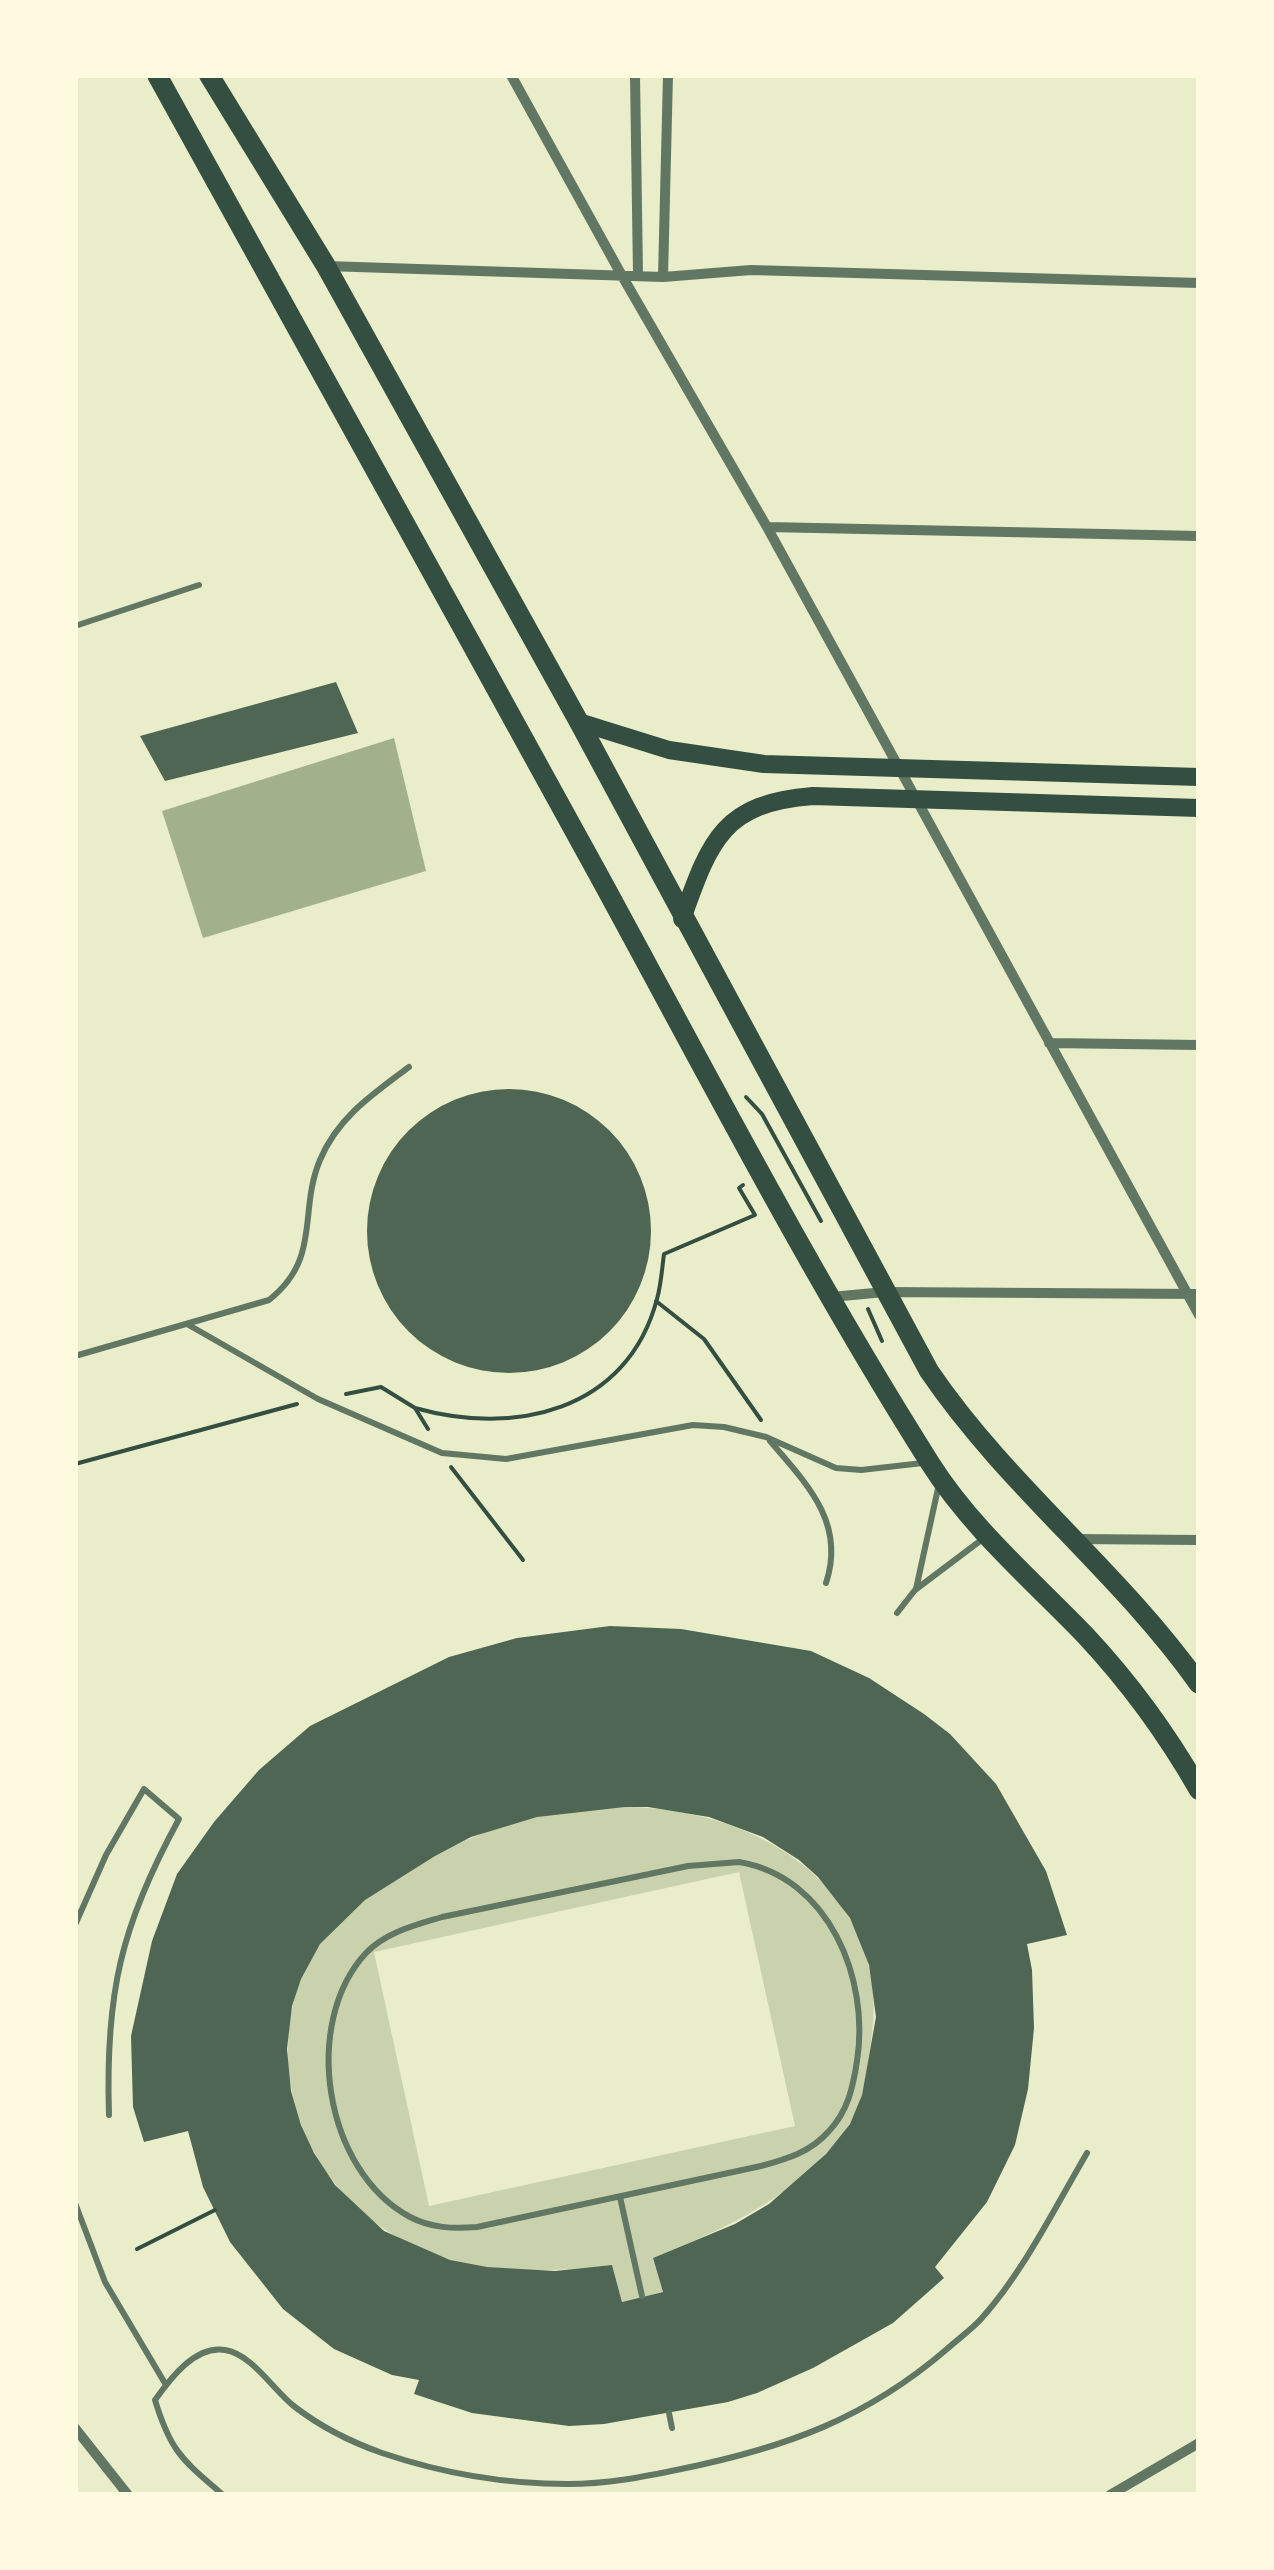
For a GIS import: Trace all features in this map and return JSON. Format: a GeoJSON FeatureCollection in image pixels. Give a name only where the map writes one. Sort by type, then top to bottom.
{"type":"FeatureCollection","features":[{"type":"Feature","properties":{"kind":"main road"},"geometry":{"type":"LineString","coordinates":[[157,75],[831,1297],[935,1470],[1144,1705],[1199,1790]]}},
{"type":"Feature","properties":{"kind":"main road"},"geometry":{"type":"LineString","coordinates":[[210,75],[326,266],[929,1372],[954,1408],[1002,1463],[1149,1618],[1199,1684]]}},
{"type":"Feature","properties":{"kind":"main road"},"geometry":{"type":"LineString","coordinates":[[578,722],[669,750],[764,764],[1199,777]]}},
{"type":"Feature","properties":{"kind":"main road"},"geometry":{"type":"LineString","coordinates":[[682,919],[703,860],[714,842],[742,814],[772,802],[794,798],[914,799],[1199,808]]}},
{"type":"Feature","properties":{"kind":"street"},"geometry":{"type":"LineString","coordinates":[[511,75],[766,527],[1049,1043],[1193,1294],[1199,1315]]}},
{"type":"Feature","properties":{"kind":"street"},"geometry":{"type":"LineString","coordinates":[[636,75],[638,275]]}},
{"type":"Feature","properties":{"kind":"street"},"geometry":{"type":"LineString","coordinates":[[663,276],[668,75]]}},
{"type":"Feature","properties":{"kind":"street"},"geometry":{"type":"LineString","coordinates":[[326,266],[663,276],[751,270],[1199,283]]}},
{"type":"Feature","properties":{"kind":"street"},"geometry":{"type":"LineString","coordinates":[[766,527],[1199,536]]}},
{"type":"Feature","properties":{"kind":"street"},"geometry":{"type":"LineString","coordinates":[[1049,1043],[1199,1046]]}},
{"type":"Feature","properties":{"kind":"street"},"geometry":{"type":"LineString","coordinates":[[831,1297],[885,1292],[1193,1294]]}},
{"type":"Feature","properties":{"kind":"street"},"geometry":{"type":"LineString","coordinates":[[1075,1539],[1199,1540]]}},
{"type":"Feature","properties":{"kind":"street"},"geometry":{"type":"LineString","coordinates":[[75,2428],[128,2495]]}},
{"type":"Feature","properties":{"kind":"street"},"geometry":{"type":"LineString","coordinates":[[1110,2495],[1196,2447]]}},
{"type":"Feature","properties":{"kind":"lane"},"geometry":{"type":"LineString","coordinates":[[75,626],[199,585]]}},
{"type":"Feature","properties":{"kind":"lane"},"geometry":{"type":"LineString","coordinates":[[75,1356],[269,1300],[290,1283],[301,1258],[320,1161],[352,1110],[409,1067]]}},
{"type":"Feature","properties":{"kind":"lane"},"geometry":{"type":"LineString","coordinates":[[187,1324],[318,1399],[442,1453],[506,1459],[694,1425],[724,1426],[766,1436],[836,1468],[935,1470],[915,1590]]}},
{"type":"Feature","properties":{"kind":"lane"},"geometry":{"type":"LineString","coordinates":[[766,1436],[822,1509],[831,1534],[833,1562],[826,1584]]}},
{"type":"Feature","properties":{"kind":"lane"},"geometry":{"type":"LineString","coordinates":[[897,1613],[915,1590],[989,1534]]}},
{"type":"Feature","properties":{"kind":"lane"},"geometry":{"type":"LineString","coordinates":[[75,1925],[106,1855],[144,1789],[179,1819],[148,1876],[122,1950],[108,2039],[109,2115]]}},
{"type":"Feature","properties":{"kind":"lane"},"geometry":{"type":"LineString","coordinates":[[739,1862],[764,1868],[803,1894],[826,1920],[851,1962],[861,2026],[848,2103],[830,2131],[803,2152],[761,2166],[620,2197],[463,2228],[438,2226],[406,2215],[385,2198],[364,2172],[337,2118],[328,2068],[330,2035],[344,1987],[367,1952],[406,1928],[688,1866],[739,1862]]}},
{"type":"Feature","properties":{"kind":"lane"},"geometry":{"type":"LineString","coordinates":[[224,2495],[184,2461],[166,2437],[155,2400],[198,2355],[227,2350],[246,2360],[294,2406],[337,2435],[380,2452],[472,2476],[568,2484],[607,2482],[780,2446],[841,2420],[901,2386],[979,2322],[1008,2285],[1087,2153]]}},
{"type":"Feature","properties":{"kind":"lane"},"geometry":{"type":"LineString","coordinates":[[620,2197],[642,2296]]}},
{"type":"Feature","properties":{"kind":"lane"},"geometry":{"type":"LineString","coordinates":[[75,2203],[105,2282],[166,2385]]}},
{"type":"Feature","properties":{"kind":"lane"},"geometry":{"type":"LineString","coordinates":[[669,2412],[672,2428]]}},
{"type":"Feature","properties":{"kind":"lane"},"geometry":{"type":"LineString","coordinates":[[607,2482],[608,2495]]}},
{"type":"Feature","properties":{"kind":"path"},"geometry":{"type":"LineString","coordinates":[[745,1097],[762,1114],[824,1226]]}},
{"type":"Feature","properties":{"kind":"path"},"geometry":{"type":"LineString","coordinates":[[75,1464],[318,1399],[381,1387],[415,1408],[453,1419],[512,1418],[553,1412],[602,1386],[633,1352],[656,1301],[664,1254],[755,1215],[739,1188],[763,1174]]}},
{"type":"Feature","properties":{"kind":"path"},"geometry":{"type":"LineString","coordinates":[[861,1294],[882,1336],[881,1346]]}},
{"type":"Feature","properties":{"kind":"path"},"geometry":{"type":"LineString","coordinates":[[656,1301],[704,1339],[739,1393],[780,1443]]}},
{"type":"Feature","properties":{"kind":"path"},"geometry":{"type":"LineString","coordinates":[[415,1408],[476,1502],[523,1560]]}},
{"type":"Feature","properties":{"kind":"path"},"geometry":{"type":"LineString","coordinates":[[137,2249],[215,2210]]}},
{"type":"Feature","properties":{"kind":"shaded area"},"geometry":{"type":"Polygon","coordinates":[[[394,738],[426,871],[203,938],[162,811],[394,738]]]}},
{"type":"Feature","properties":{"kind":"shaded area"},"geometry":{"type":"Polygon","coordinates":[[[625,1807],[676,1811],[725,1824],[771,1843],[810,1870],[841,1905],[863,1946],[873,1994],[865,2079],[847,2128],[784,2191],[735,2221],[653,2258],[663,2292],[622,2302],[612,2265],[551,2270],[490,2268],[452,2261],[417,2248],[384,2229],[330,2177],[311,2145],[297,2110],[288,2056],[293,2004],[311,1956],[341,1920],[365,1900],[419,1864],[506,1825],[535,1817],[625,1807]],[[739,1872],[374,1952],[429,2206],[795,2126],[739,1872]]]}},
{"type":"Feature","properties":{"kind":"building"},"geometry":{"type":"Polygon","coordinates":[[[336,682],[358,733],[165,781],[140,736],[336,682]]]}},
{"type":"Feature","properties":{"kind":"building"},"geometry":{"type":"Polygon","coordinates":[[[509,1089],[537,1091],[564,1099],[610,1130],[641,1176],[649,1203],[649,1259],[641,1286],[610,1332],[564,1363],[537,1371],[509,1373],[481,1371],[454,1363],[408,1332],[377,1286],[369,1259],[367,1231],[369,1203],[377,1176],[408,1130],[454,1099],[481,1091],[509,1089]]]}},
{"type":"Feature","properties":{"kind":"building"},"geometry":{"type":"Polygon","coordinates":[[[610,1626],[681,1629],[811,1651],[869,1678],[950,1734],[996,1784],[1046,1871],[1067,1935],[1027,1944],[1034,2028],[1028,2089],[1015,2145],[987,2202],[935,2267],[944,2278],[893,2323],[813,2368],[728,2402],[604,2424],[569,2426],[472,2413],[414,2394],[419,2380],[392,2375],[334,2349],[283,2309],[230,2242],[203,2187],[188,2131],[144,2142],[133,2107],[131,2036],[152,1941],[177,1874],[214,1822],[259,1770],[310,1726],[449,1657],[517,1638],[610,1626]],[[648,1807],[537,1817],[471,1837],[365,1900],[320,1944],[292,2006],[287,2049],[291,2091],[314,2153],[335,2185],[384,2231],[450,2260],[487,2267],[555,2271],[612,2265],[622,2302],[663,2292],[653,2258],[735,2224],[769,2204],[826,2154],[850,2124],[862,2095],[876,2017],[869,1965],[850,1918],[818,1877],[763,1837],[709,1817],[648,1807]]]}}]}
